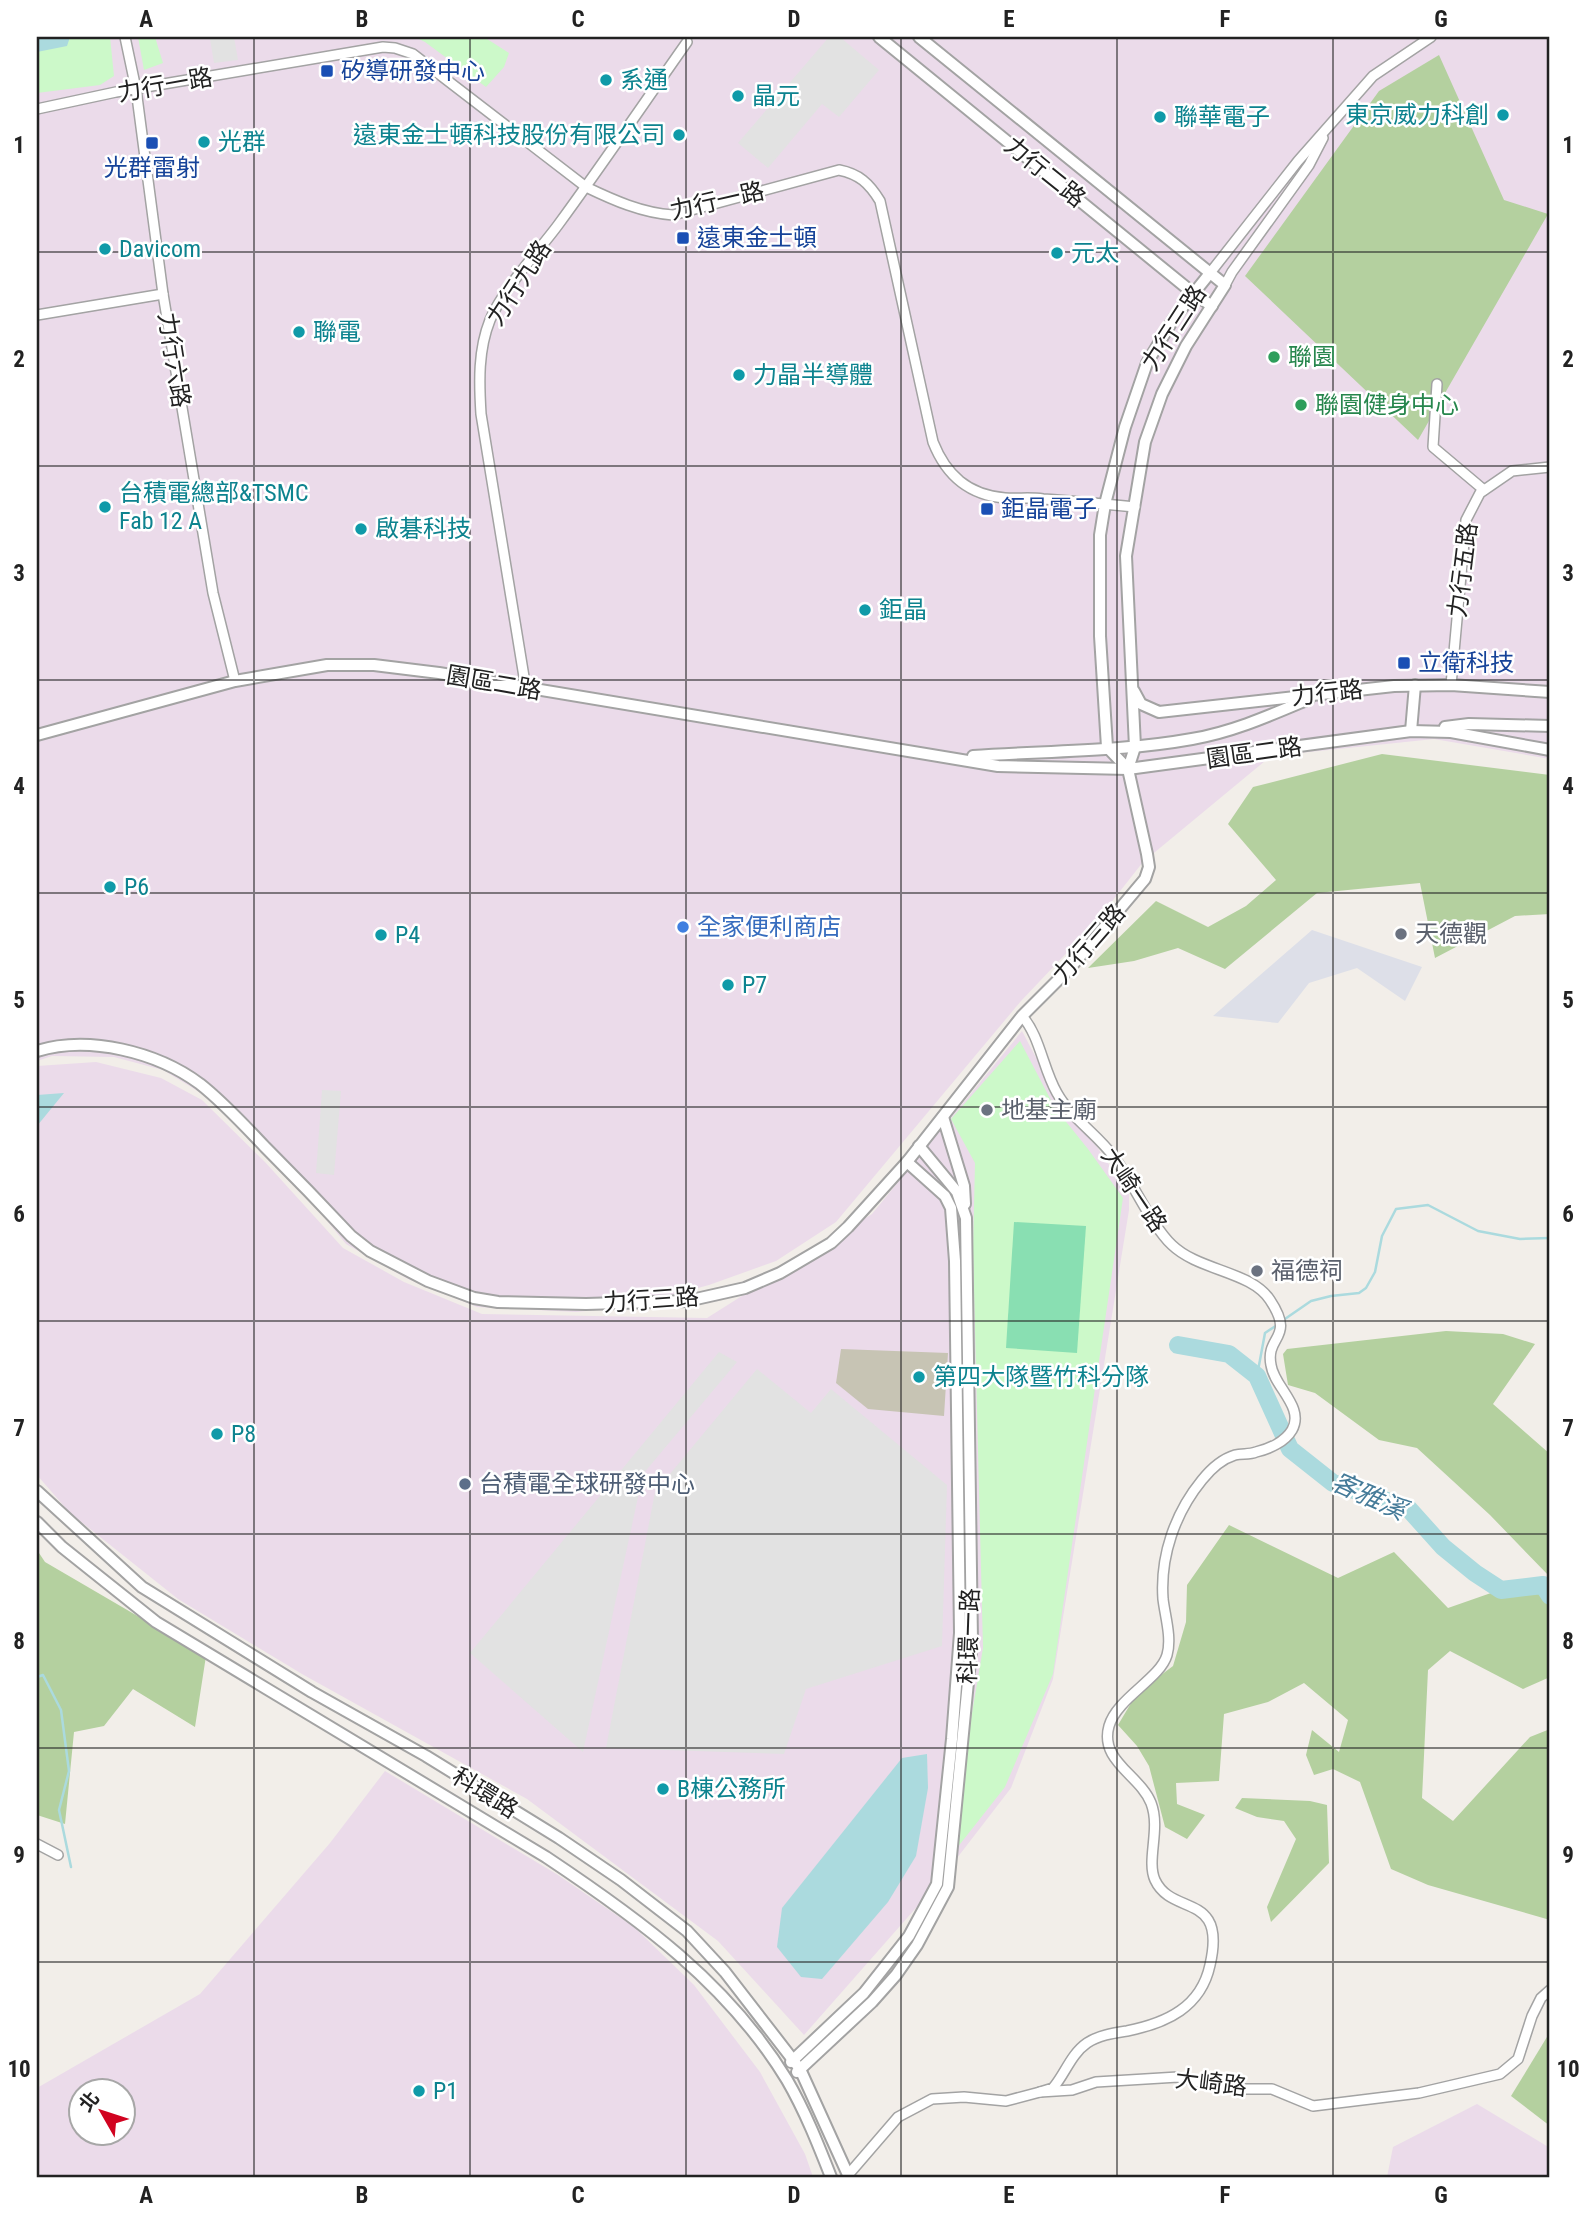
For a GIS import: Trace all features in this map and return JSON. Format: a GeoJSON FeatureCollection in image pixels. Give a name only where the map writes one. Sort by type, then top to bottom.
{"type":"FeatureCollection","features":[{"type":"Feature","properties":{"kind":"street","name":"力行六路"},"geometry":{"type":"LineString","coordinates":[[125,37],[136,89],[163,294],[213,593],[235,681]]}},
{"type":"Feature","properties":{"kind":"street","name":"力行二路"},"geometry":{"type":"LineString","coordinates":[[879,37],[1212,306]]}},
{"type":"Feature","properties":{"kind":"street","name":"力行二路"},"geometry":{"type":"LineString","coordinates":[[919,37],[1226,285]]}},
{"type":"Feature","properties":{"kind":"street","name":"力行三路"},"geometry":{"type":"LineString","coordinates":[[1107,747],[1100,636],[1100,535],[1105,504],[1125,427],[1147,363],[1174,318],[1298,161],[1373,76],[1419,40],[1431,37]]}},
{"type":"Feature","properties":{"kind":"street","name":"力行九路"},"geometry":{"type":"LineString","coordinates":[[526,689],[481,414],[479,376],[484,343],[491,318],[511,286],[586,187],[687,42]]}},
{"type":"Feature","properties":{"kind":"street","name":"力行一路"},"geometry":{"type":"LineString","coordinates":[[37,110],[136,89],[383,47],[413,54],[586,187],[618,202],[661,215],[673,215],[839,170],[863,179],[880,201],[933,442],[940,461],[958,481],[980,493],[1005,498],[1028,497],[1135,507]]}},
{"type":"Feature","properties":{"kind":"street","name":"力行三路"},"geometry":{"type":"LineString","coordinates":[[37,1051],[80,1046],[106,1048],[128,1051],[177,1070],[200,1084],[243,1124],[351,1236],[370,1251],[440,1286],[474,1298],[498,1302],[586,1304],[687,1301],[745,1288],[780,1273],[831,1243],[907,1162],[1022,1016],[1070,968],[1146,879],[1149,867],[1147,853],[1128,769],[1135,747],[1126,556],[1145,442],[1162,394],[1186,346],[1232,272],[1309,165],[1330,127]]}},
{"type":"Feature","properties":{"kind":"street"},"geometry":{"type":"LineString","coordinates":[[37,315],[163,294]]}},
{"type":"Feature","properties":{"kind":"street"},"geometry":{"type":"LineString","coordinates":[[1437,384],[1433,447],[1483,490]]}},
{"type":"Feature","properties":{"kind":"street","name":"力行五路"},"geometry":{"type":"LineString","coordinates":[[1451,685],[1466,520],[1480,493],[1512,471],[1550,467]]}},
{"type":"Feature","properties":{"kind":"street","name":"園區二路"},"geometry":{"type":"LineString","coordinates":[[37,735],[235,681],[327,665],[374,665],[439,673],[998,766],[1128,769],[1411,731],[1451,732],[1550,750]]}},
{"type":"Feature","properties":{"kind":"street","name":"力行路"},"geometry":{"type":"LineString","coordinates":[[1130,671],[1136,696],[1141,704],[1159,712],[1415,685],[1550,692]]}},
{"type":"Feature","properties":{"kind":"street"},"geometry":{"type":"LineString","coordinates":[[1415,685],[1411,731],[1469,724],[1550,726]]}},
{"type":"Feature","properties":{"kind":"street","name":"園區二路"},"geometry":{"type":"LineString","coordinates":[[956,757],[1135,747],[1194,739],[1251,724],[1320,694]]}},
{"type":"Feature","properties":{"kind":"street"},"geometry":{"type":"LineString","coordinates":[[1107,747],[1128,769]]}},
{"type":"Feature","properties":{"kind":"street","name":"大崎一路"},"geometry":{"type":"LineString","coordinates":[[1022,1016],[1031,1027],[1046,1070],[1061,1101],[1112,1155],[1164,1237],[1185,1255],[1209,1268],[1245,1280],[1268,1297],[1281,1321],[1282,1330],[1273,1346],[1270,1364],[1293,1408],[1294,1419],[1292,1430],[1279,1443],[1257,1452],[1236,1455],[1219,1463],[1202,1479],[1185,1504],[1166,1547],[1163,1593],[1167,1658],[1114,1714],[1108,1735],[1112,1755],[1143,1790],[1150,1802],[1156,1831],[1153,1877],[1165,1892],[1197,1909],[1212,1927],[1214,1941],[1205,1981],[1192,2002],[1176,2014],[1156,2023],[1101,2036],[1088,2042],[1077,2052],[1053,2088],[1040,2092]]}},
{"type":"Feature","properties":{"kind":"street"},"geometry":{"type":"LineString","coordinates":[[943,1117],[964,1186],[965,1210]]}},
{"type":"Feature","properties":{"kind":"street","name":"科環一路"},"geometry":{"type":"LineString","coordinates":[[780,2070],[797,2064],[872,2002],[896,1975],[917,1945],[948,1887],[972,1641],[965,1210],[946,1176],[919,1146]]}},
{"type":"Feature","properties":{"kind":"street","name":"科環一路"},"geometry":{"type":"LineString","coordinates":[[788,2082],[797,2064],[864,1993],[909,1936],[937,1884],[960,1633],[955,1261],[950,1209],[945,1196],[907,1162]]}},
{"type":"Feature","properties":{"kind":"street","name":"科環路"},"geometry":{"type":"LineString","coordinates":[[37,1491],[142,1587],[312,1692],[426,1756],[559,1838],[621,1880],[687,1931],[725,1972],[797,2064],[849,2176]]}},
{"type":"Feature","properties":{"kind":"street","name":"科環路"},"geometry":{"type":"LineString","coordinates":[[37,1522],[62,1547],[156,1622],[547,1857],[605,1896],[670,1946],[711,1982],[780,2070],[808,2119],[831,2177]]}},
{"type":"Feature","properties":{"kind":"street"},"geometry":{"type":"LineString","coordinates":[[37,1844],[58,1854]]}},
{"type":"Feature","properties":{"kind":"street","name":"大崎路"},"geometry":{"type":"LineString","coordinates":[[849,2176],[898,2117],[932,2099],[964,2097],[1006,2101],[1040,2092],[1072,2090],[1096,2082],[1178,2077],[1230,2089],[1272,2089],[1314,2106],[1419,2093],[1500,2074],[1518,2059],[1532,2016],[1541,1998],[1550,1990]]}},
{"type":"Feature","properties":{"kind":"shaded area"},"geometry":{"type":"Polygon","coordinates":[[[37,37],[1550,37],[1550,759],[1434,739],[1271,756],[1143,862],[1095,923],[1021,1001],[836,1222],[776,1261],[709,1285],[627,1307],[576,1312],[477,1307],[408,1279],[346,1244],[319,1211],[206,1096],[163,1070],[114,1057],[52,1056],[37,1061],[37,37]]]}},
{"type":"Feature","properties":{"kind":"shaded area"},"geometry":{"type":"Polygon","coordinates":[[[234,37],[238,60],[214,63],[210,39],[234,37]]]}},
{"type":"Feature","properties":{"kind":"shaded area"},"geometry":{"type":"Polygon","coordinates":[[[829,37],[840,37],[879,70],[839,117],[822,104],[768,168],[738,143],[829,37]]]}},
{"type":"Feature","properties":{"kind":"shaded area"},"geometry":{"type":"Polygon","coordinates":[[[1312,930],[1422,967],[1405,1001],[1357,968],[1309,983],[1278,1023],[1213,1016],[1312,930]]]}},
{"type":"Feature","properties":{"kind":"shaded area"},"geometry":{"type":"Polygon","coordinates":[[[1022,1031],[1064,1111],[1097,1147],[1129,1194],[1129,1210],[1053,1679],[1011,1788],[937,1884],[804,2035],[718,1941],[527,1799],[302,1674],[178,1599],[70,1513],[37,1475],[37,1066],[96,1062],[161,1078],[202,1100],[265,1162],[343,1248],[404,1282],[482,1314],[707,1318],[872,1214],[1022,1031]]]}},
{"type":"Feature","properties":{"kind":"shaded area"},"geometry":{"type":"Polygon","coordinates":[[[322,1090],[341,1091],[334,1175],[316,1173],[322,1090]]]}},
{"type":"Feature","properties":{"kind":"shaded area","name":"第四大隊暨竹科分隊"},"geometry":{"type":"Polygon","coordinates":[[[841,1349],[948,1353],[944,1416],[868,1409],[836,1383],[841,1349]]]}},
{"type":"Feature","properties":{"kind":"shaded area"},"geometry":{"type":"Polygon","coordinates":[[[719,1352],[737,1362],[643,1474],[583,1752],[470,1653],[719,1352]]]}},
{"type":"Feature","properties":{"kind":"shaded area"},"geometry":{"type":"Polygon","coordinates":[[[757,1369],[811,1413],[831,1389],[947,1485],[942,1646],[806,1689],[784,1754],[606,1748],[655,1492],[757,1369]]]}},
{"type":"Feature","properties":{"kind":"shaded area"},"geometry":{"type":"Polygon","coordinates":[[[385,1771],[558,1875],[634,1927],[694,1985],[760,2072],[805,2154],[813,2177],[37,2177],[37,2088],[200,1994],[330,1843],[385,1771]]]}},
{"type":"Feature","properties":{"kind":"shaded area"},"geometry":{"type":"Polygon","coordinates":[[[1477,2104],[1550,2148],[1550,2177],[1387,2177],[1393,2147],[1477,2104]]]}},
{"type":"Feature","properties":{"kind":"green space"},"geometry":{"type":"Polygon","coordinates":[[[37,37],[110,37],[114,76],[100,85],[37,93],[37,37]]]}},
{"type":"Feature","properties":{"kind":"green space"},"geometry":{"type":"Polygon","coordinates":[[[138,37],[155,37],[163,63],[144,70],[138,37]]]}},
{"type":"Feature","properties":{"kind":"green space"},"geometry":{"type":"Polygon","coordinates":[[[415,37],[484,37],[509,53],[504,67],[486,87],[415,37]]]}},
{"type":"Feature","properties":{"kind":"green space"},"geometry":{"type":"Polygon","coordinates":[[[1439,55],[1504,200],[1548,214],[1418,440],[1245,276],[1379,91],[1439,55]]]}},
{"type":"Feature","properties":{"kind":"green space"},"geometry":{"type":"Polygon","coordinates":[[[1382,754],[1550,775],[1550,914],[1515,916],[1435,958],[1420,883],[1317,893],[1225,969],[1178,948],[1134,961],[1088,968],[1156,901],[1208,927],[1246,906],[1276,880],[1228,824],[1253,787],[1382,754]]]}},
{"type":"Feature","properties":{"kind":"green space"},"geometry":{"type":"Polygon","coordinates":[[[1020,1041],[1055,1108],[1123,1198],[1053,1674],[1005,1787],[953,1853],[983,1648],[973,1250],[975,1163],[951,1119],[1020,1041]]]}},
{"type":"Feature","properties":{"kind":"green space"},"geometry":{"type":"Polygon","coordinates":[[[1014,1222],[1086,1226],[1077,1353],[1006,1348],[1014,1222]]]}},
{"type":"Feature","properties":{"kind":"green space"},"geometry":{"type":"Polygon","coordinates":[[[1446,1331],[1503,1334],[1535,1344],[1493,1404],[1550,1454],[1550,1577],[1490,1515],[1417,1448],[1379,1440],[1315,1393],[1288,1385],[1283,1354],[1287,1349],[1446,1331]]]}},
{"type":"Feature","properties":{"kind":"green space"},"geometry":{"type":"Polygon","coordinates":[[[1229,1525],[1338,1578],[1394,1552],[1448,1608],[1528,1580],[1550,1607],[1550,1677],[1523,1689],[1450,1651],[1428,1670],[1422,1798],[1453,1821],[1530,1737],[1550,1729],[1550,1920],[1428,1885],[1391,1869],[1360,1782],[1333,1769],[1314,1775],[1306,1755],[1312,1730],[1339,1752],[1348,1720],[1304,1683],[1268,1702],[1224,1714],[1219,1781],[1176,1783],[1177,1804],[1205,1815],[1187,1839],[1165,1827],[1149,1766],[1137,1746],[1118,1725],[1137,1693],[1173,1666],[1186,1622],[1187,1585],[1229,1525]]]}},
{"type":"Feature","properties":{"kind":"green space"},"geometry":{"type":"Polygon","coordinates":[[[37,1550],[45,1562],[206,1656],[195,1727],[133,1689],[104,1726],[74,1732],[65,1824],[37,1815],[37,1550]]]}},
{"type":"Feature","properties":{"kind":"green space"},"geometry":{"type":"Polygon","coordinates":[[[1242,1798],[1310,1801],[1327,1805],[1329,1863],[1271,1922],[1267,1907],[1296,1839],[1284,1821],[1257,1817],[1235,1808],[1242,1798]]]}},
{"type":"Feature","properties":{"kind":"green space"},"geometry":{"type":"Polygon","coordinates":[[[1550,2032],[1550,2126],[1511,2096],[1550,2032]]]}},
{"type":"Feature","properties":{"kind":"water"},"geometry":{"type":"Polygon","coordinates":[[[37,37],[70,37],[67,46],[37,52],[37,37]]]}},
{"type":"Feature","properties":{"kind":"water"},"geometry":{"type":"Polygon","coordinates":[[[64,1093],[37,1126],[37,1095],[64,1093]]]}},
{"type":"Feature","properties":{"kind":"water"},"geometry":{"type":"Polygon","coordinates":[[[927,1754],[928,1788],[916,1856],[888,1902],[822,1979],[801,1977],[777,1947],[782,1908],[902,1758],[927,1754]]]}},
{"type":"Feature","properties":{"kind":"waterway"},"geometry":{"type":"LineString","coordinates":[[1282,1321],[1311,1301],[1359,1293],[1366,1288],[1375,1272],[1382,1236],[1396,1209],[1428,1205],[1478,1231],[1520,1239],[1550,1238]]}},
{"type":"Feature","properties":{"kind":"waterway"},"geometry":{"type":"LineString","coordinates":[[1257,1376],[1265,1333],[1277,1325]]}},
{"type":"Feature","properties":{"kind":"waterway","name":"客雅溪"},"geometry":{"type":"LineString","coordinates":[[1178,1345],[1229,1354],[1257,1376],[1290,1449],[1333,1483],[1408,1508],[1443,1547],[1501,1590],[1543,1585],[1550,1596]]}},
{"type":"Feature","properties":{"kind":"waterway"},"geometry":{"type":"LineString","coordinates":[[37,1677],[43,1675],[61,1710],[69,1771],[59,1810],[71,1867]]}},
{"type":"Feature","properties":{"kind":"place","name":"矽導研發中心"},"geometry":{"type":"Point","coordinates":[327,71]}},
{"type":"Feature","properties":{"kind":"place","name":"系通"},"geometry":{"type":"Point","coordinates":[606,80]}},
{"type":"Feature","properties":{"kind":"place","name":"晶元"},"geometry":{"type":"Point","coordinates":[738,96]}},
{"type":"Feature","properties":{"kind":"place","name":"東京威力科創"},"geometry":{"type":"Point","coordinates":[1503,115]}},
{"type":"Feature","properties":{"kind":"place","name":"聯華電子"},"geometry":{"type":"Point","coordinates":[1160,117]}},
{"type":"Feature","properties":{"kind":"place","name":"遠東金士頓科技股份有限公司"},"geometry":{"type":"Point","coordinates":[679,135]}},
{"type":"Feature","properties":{"kind":"place","name":"光群"},"geometry":{"type":"Point","coordinates":[204,142]}},
{"type":"Feature","properties":{"kind":"place","name":"光群雷射"},"geometry":{"type":"Point","coordinates":[152,143]}},
{"type":"Feature","properties":{"kind":"place","name":"遠東金士頓"},"geometry":{"type":"Point","coordinates":[683,238]}},
{"type":"Feature","properties":{"kind":"place","name":"Davicom"},"geometry":{"type":"Point","coordinates":[105,249]}},
{"type":"Feature","properties":{"kind":"place","name":"元太"},"geometry":{"type":"Point","coordinates":[1057,253]}},
{"type":"Feature","properties":{"kind":"place","name":"聯電"},"geometry":{"type":"Point","coordinates":[299,332]}},
{"type":"Feature","properties":{"kind":"place","name":"聯園"},"geometry":{"type":"Point","coordinates":[1274,357]}},
{"type":"Feature","properties":{"kind":"place","name":"力晶半導體"},"geometry":{"type":"Point","coordinates":[739,375]}},
{"type":"Feature","properties":{"kind":"place","name":"聯園健身中心"},"geometry":{"type":"Point","coordinates":[1301,405]}},
{"type":"Feature","properties":{"kind":"place","name":"台積電總部&TSMC Fab 12 A"},"geometry":{"type":"Point","coordinates":[105,507]}},
{"type":"Feature","properties":{"kind":"place","name":"鉅晶電子"},"geometry":{"type":"Point","coordinates":[987,509]}},
{"type":"Feature","properties":{"kind":"place","name":"啟碁科技"},"geometry":{"type":"Point","coordinates":[361,529]}},
{"type":"Feature","properties":{"kind":"place","name":"鉅晶"},"geometry":{"type":"Point","coordinates":[865,610]}},
{"type":"Feature","properties":{"kind":"place","name":"立衛科技"},"geometry":{"type":"Point","coordinates":[1404,663]}},
{"type":"Feature","properties":{"kind":"place","name":"P6"},"geometry":{"type":"Point","coordinates":[110,887]}},
{"type":"Feature","properties":{"kind":"place","name":"全家便利商店"},"geometry":{"type":"Point","coordinates":[683,927]}},
{"type":"Feature","properties":{"kind":"place","name":"天德觀"},"geometry":{"type":"Point","coordinates":[1401,934]}},
{"type":"Feature","properties":{"kind":"place","name":"P4"},"geometry":{"type":"Point","coordinates":[381,935]}},
{"type":"Feature","properties":{"kind":"place","name":"P7"},"geometry":{"type":"Point","coordinates":[728,985]}},
{"type":"Feature","properties":{"kind":"place","name":"地基主廟"},"geometry":{"type":"Point","coordinates":[987,1110]}},
{"type":"Feature","properties":{"kind":"place","name":"福德祠"},"geometry":{"type":"Point","coordinates":[1257,1271]}},
{"type":"Feature","properties":{"kind":"place","name":"第四大隊暨竹科分隊"},"geometry":{"type":"Point","coordinates":[919,1377]}},
{"type":"Feature","properties":{"kind":"place","name":"P8"},"geometry":{"type":"Point","coordinates":[217,1434]}},
{"type":"Feature","properties":{"kind":"place","name":"台積電全球研發中心"},"geometry":{"type":"Point","coordinates":[465,1484]}},
{"type":"Feature","properties":{"kind":"place","name":"B棟公務所"},"geometry":{"type":"Point","coordinates":[663,1789]}},
{"type":"Feature","properties":{"kind":"place","name":"P1"},"geometry":{"type":"Point","coordinates":[419,2091]}}]}
